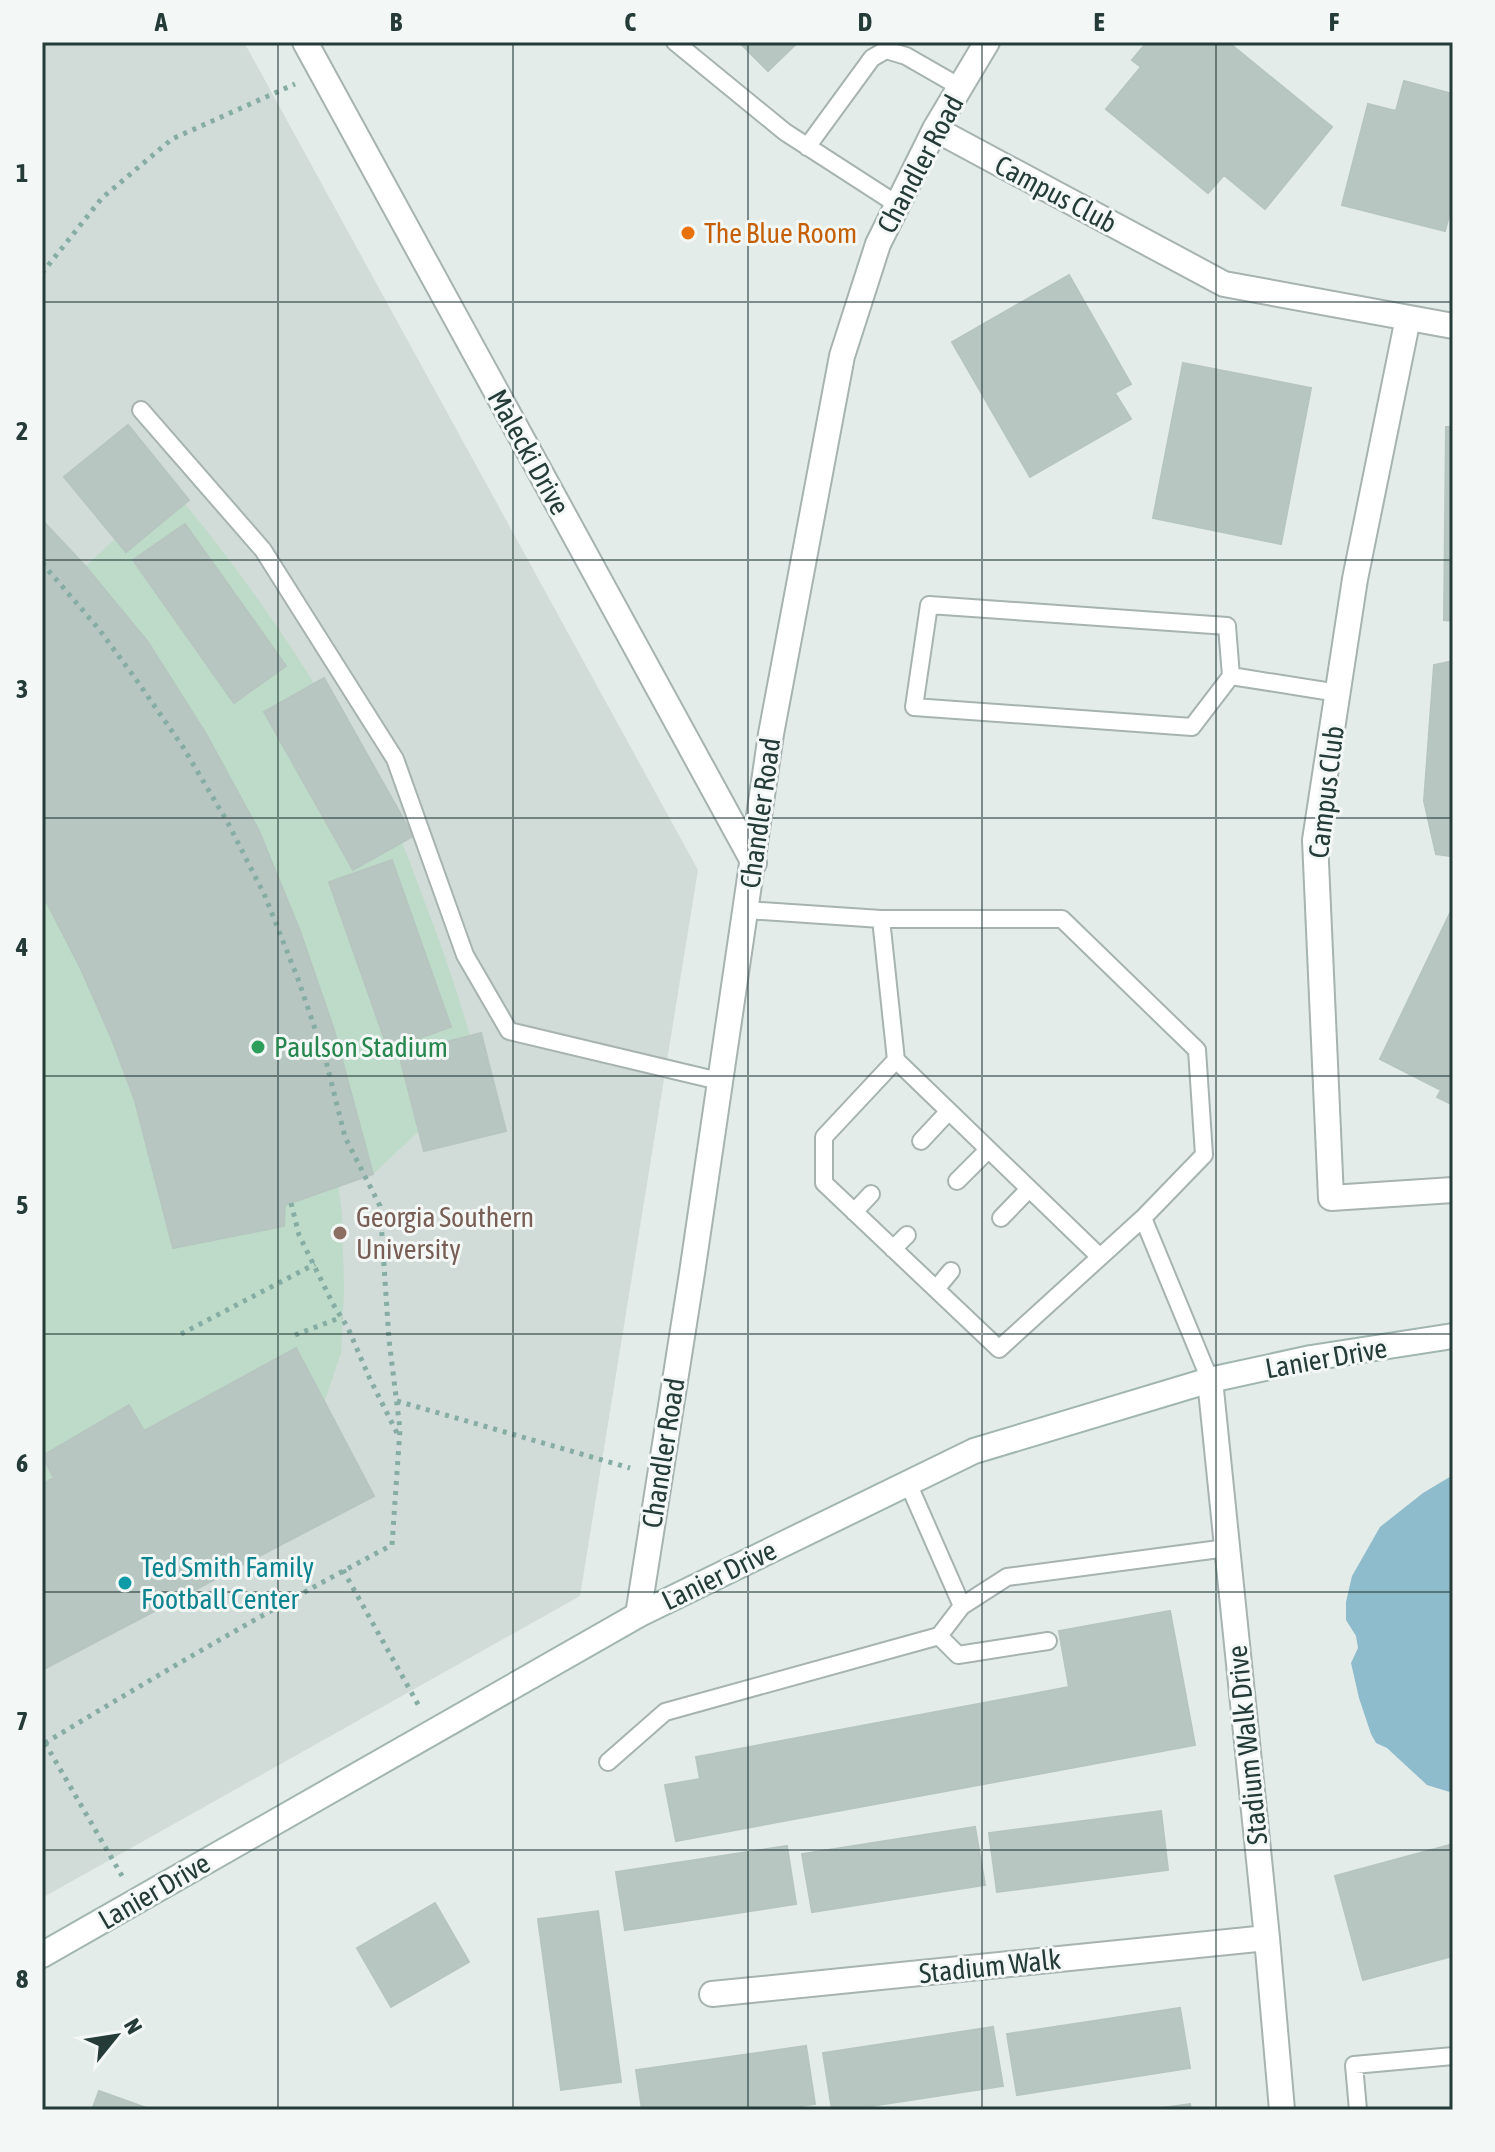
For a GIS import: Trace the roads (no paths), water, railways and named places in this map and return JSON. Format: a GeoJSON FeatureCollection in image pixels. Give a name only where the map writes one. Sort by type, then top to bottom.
{"type":"FeatureCollection","features":[{"type":"Feature","properties":{"kind":"street","name":"Malecki Drive"},"geometry":{"type":"LineString","coordinates":[[305,42],[754,863]]}},
{"type":"Feature","properties":{"kind":"street","name":"Chandler Road"},"geometry":{"type":"LineString","coordinates":[[638,1615],[754,863],[771,734],[842,356],[878,244],[935,129],[987,42]]}},
{"type":"Feature","properties":{"kind":"street","name":"Campus Club"},"geometry":{"type":"LineString","coordinates":[[935,129],[1224,284],[1453,326]]}},
{"type":"Feature","properties":{"kind":"street","name":"Campus Club"},"geometry":{"type":"LineString","coordinates":[[1408,318],[1355,579],[1315,840],[1331,1198],[1453,1190]]}},
{"type":"Feature","properties":{"kind":"street","name":"Lanier Drive"},"geometry":{"type":"LineString","coordinates":[[42,1955],[638,1615],[974,1451],[1210,1380],[1311,1358],[1453,1336]]}},
{"type":"Feature","properties":{"kind":"street","name":"Stadium Walk Drive"},"geometry":{"type":"LineString","coordinates":[[1210,1380],[1282,2110]]}},
{"type":"Feature","properties":{"kind":"street","name":"Stadium Walk"},"geometry":{"type":"LineString","coordinates":[[712,1994],[1267,1938]]}},
{"type":"Feature","properties":{"kind":"lane"},"geometry":{"type":"LineString","coordinates":[[675,42],[785,132],[898,205]]}},
{"type":"Feature","properties":{"kind":"lane"},"geometry":{"type":"LineString","coordinates":[[807,147],[872,58],[886,50],[906,56],[960,87]]}},
{"type":"Feature","properties":{"kind":"lane"},"geometry":{"type":"LineString","coordinates":[[141,410],[263,550],[395,759],[465,955],[509,1031],[719,1081]]}},
{"type":"Feature","properties":{"kind":"lane"},"geometry":{"type":"LineString","coordinates":[[929,605],[1227,626],[1231,676],[1192,727],[914,707],[929,605]]}},
{"type":"Feature","properties":{"kind":"lane"},"geometry":{"type":"LineString","coordinates":[[1231,676],[1338,693]]}},
{"type":"Feature","properties":{"kind":"lane"},"geometry":{"type":"LineString","coordinates":[[746,910],[881,919],[1062,919],[1197,1050],[1204,1155],[1143,1218],[999,1349],[824,1183],[824,1137],[896,1060]]}},
{"type":"Feature","properties":{"kind":"lane"},"geometry":{"type":"LineString","coordinates":[[881,919],[896,1060],[1100,1257]]}},
{"type":"Feature","properties":{"kind":"lane"},"geometry":{"type":"LineString","coordinates":[[921,1141],[949,1111]]}},
{"type":"Feature","properties":{"kind":"lane"},"geometry":{"type":"LineString","coordinates":[[957,1181],[988,1150]]}},
{"type":"Feature","properties":{"kind":"lane"},"geometry":{"type":"LineString","coordinates":[[1001,1218],[1029,1189]]}},
{"type":"Feature","properties":{"kind":"lane"},"geometry":{"type":"LineString","coordinates":[[854,1212],[871,1194]]}},
{"type":"Feature","properties":{"kind":"lane"},"geometry":{"type":"LineString","coordinates":[[1143,1218],[1210,1380]]}},
{"type":"Feature","properties":{"kind":"lane"},"geometry":{"type":"LineString","coordinates":[[893,1249],[907,1235]]}},
{"type":"Feature","properties":{"kind":"lane"},"geometry":{"type":"LineString","coordinates":[[936,1289],[951,1271]]}},
{"type":"Feature","properties":{"kind":"lane"},"geometry":{"type":"LineString","coordinates":[[908,1483],[962,1606]]}},
{"type":"Feature","properties":{"kind":"lane"},"geometry":{"type":"LineString","coordinates":[[608,1762],[665,1712],[939,1636],[962,1606],[1007,1577],[1227,1548]]}},
{"type":"Feature","properties":{"kind":"lane"},"geometry":{"type":"LineString","coordinates":[[939,1636],[958,1655],[1048,1641]]}},
{"type":"Feature","properties":{"kind":"lane"},"geometry":{"type":"LineString","coordinates":[[1358,2110],[1354,2065],[1453,2056]]}},
{"type":"Feature","properties":{"kind":"water"},"geometry":{"type":"Polygon","coordinates":[[[1453,1475],[1453,1793],[1427,1785],[1387,1748],[1376,1743],[1359,1698],[1351,1663],[1358,1648],[1356,1636],[1346,1620],[1346,1602],[1352,1576],[1380,1527],[1423,1493],[1453,1475]]]}},
{"type":"Feature","properties":{"kind":"place","name":"The Blue Room"},"geometry":{"type":"Point","coordinates":[688,233]}},
{"type":"Feature","properties":{"kind":"place","name":"Paulson Stadium"},"geometry":{"type":"Point","coordinates":[258,1047]}},
{"type":"Feature","properties":{"kind":"place","name":"Georgia Southern University"},"geometry":{"type":"Point","coordinates":[340,1233]}},
{"type":"Feature","properties":{"kind":"place","name":"Ted Smith Family Football Center"},"geometry":{"type":"Point","coordinates":[125,1583]}}]}
